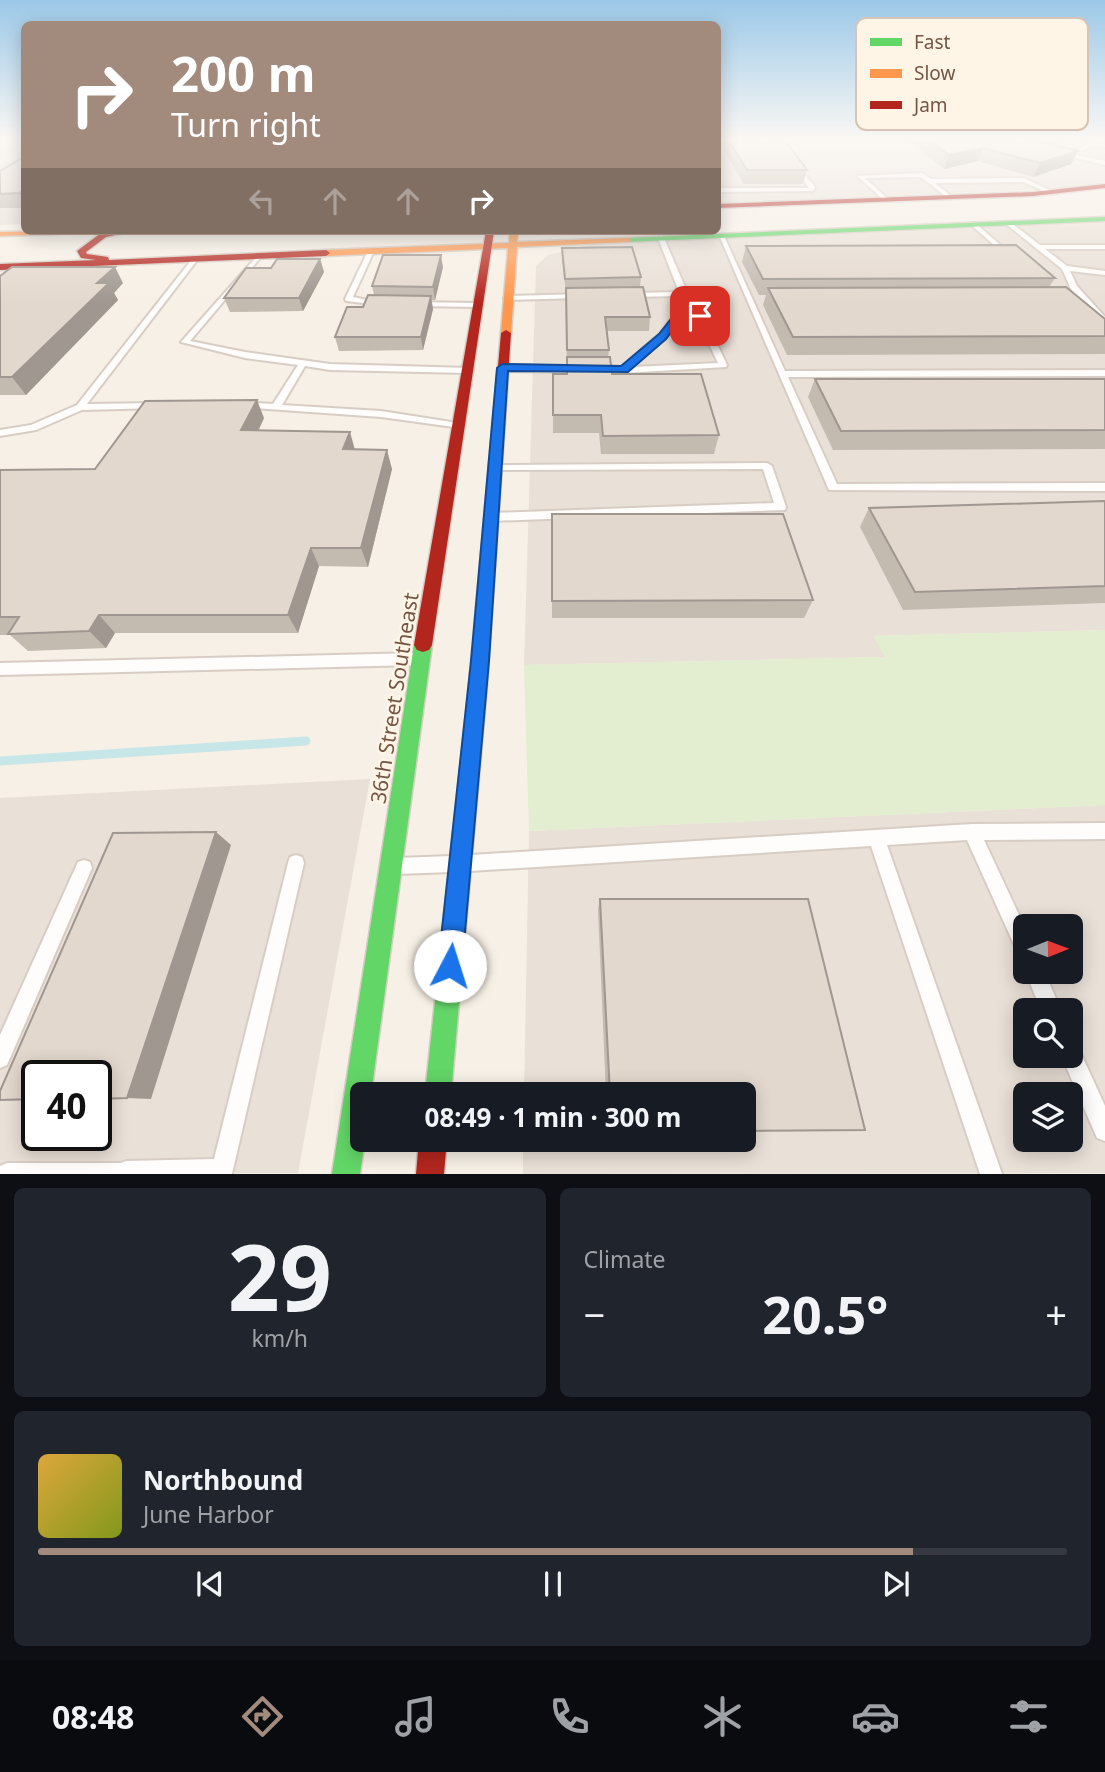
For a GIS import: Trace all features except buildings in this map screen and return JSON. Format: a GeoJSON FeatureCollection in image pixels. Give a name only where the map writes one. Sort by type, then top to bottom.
{"type":"FeatureCollection","features":[{"type":"Feature","properties":{"kind":"street"},"geometry":{"type":"LineString","coordinates":[[721,201],[885,199],[1038,193]]}},
{"type":"Feature","properties":{"kind":"street"},"geometry":{"type":"LineString","coordinates":[[995,195],[977,201],[992,213],[1041,222]]}},
{"type":"Feature","properties":{"kind":"street"},"geometry":{"type":"LineString","coordinates":[[906,198],[933,204],[953,216],[952,219],[931,226]]}},
{"type":"Feature","properties":{"kind":"street"},"geometry":{"type":"LineString","coordinates":[[0,265],[400,250],[489,238],[584,242],[661,238],[724,243],[931,226],[1105,219]]}},
{"type":"Feature","properties":{"kind":"street"},"geometry":{"type":"LineString","coordinates":[[0,234],[21,233]]}},
{"type":"Feature","properties":{"kind":"street"},"geometry":{"type":"LineString","coordinates":[[0,265],[28,256],[41,248],[43,235]]}},
{"type":"Feature","properties":{"kind":"street"},"geometry":{"type":"LineString","coordinates":[[104,235],[81,251],[84,256],[125,261]]}},
{"type":"Feature","properties":{"kind":"street","name":"36th Street Southeast"},"geometry":{"type":"LineString","coordinates":[[346,1174],[390,867],[477,305],[472,270],[489,238]]}},
{"type":"Feature","properties":{"kind":"street"},"geometry":{"type":"LineString","coordinates":[[439,1082],[491,517],[513,238]]}},
{"type":"Feature","properties":{"kind":"street"},"geometry":{"type":"LineString","coordinates":[[509,279],[539,256],[584,242]]}},
{"type":"Feature","properties":{"kind":"street"},"geometry":{"type":"LineString","coordinates":[[400,250],[430,253],[472,270]]}},
{"type":"Feature","properties":{"kind":"street"},"geometry":{"type":"LineString","coordinates":[[430,1174],[432,1152]]}},
{"type":"Feature","properties":{"kind":"lane"},"geometry":{"type":"LineString","coordinates":[[721,201],[787,193]]}},
{"type":"Feature","properties":{"kind":"lane"},"geometry":{"type":"LineString","coordinates":[[878,193],[885,199]]}},
{"type":"Feature","properties":{"kind":"lane"},"geometry":{"type":"LineString","coordinates":[[944,193],[949,197]]}},
{"type":"Feature","properties":{"kind":"lane"},"geometry":{"type":"LineString","coordinates":[[1008,223],[1065,268],[1074,287],[1105,322]]}},
{"type":"Feature","properties":{"kind":"lane"},"geometry":{"type":"LineString","coordinates":[[973,224],[1021,266]]}},
{"type":"Feature","properties":{"kind":"lane"},"geometry":{"type":"LineString","coordinates":[[619,295],[684,294],[661,238]]}},
{"type":"Feature","properties":{"kind":"lane"},"geometry":{"type":"LineString","coordinates":[[724,243],[740,250]]}},
{"type":"Feature","properties":{"kind":"lane"},"geometry":{"type":"LineString","coordinates":[[724,243],[833,488],[1105,488]]}},
{"type":"Feature","properties":{"kind":"lane"},"geometry":{"type":"LineString","coordinates":[[1038,247],[1105,247]]}},
{"type":"Feature","properties":{"kind":"lane"},"geometry":{"type":"LineString","coordinates":[[988,249],[1001,249]]}},
{"type":"Feature","properties":{"kind":"lane"},"geometry":{"type":"LineString","coordinates":[[370,251],[349,299],[362,303],[387,303]]}},
{"type":"Feature","properties":{"kind":"lane"},"geometry":{"type":"LineString","coordinates":[[259,256],[185,342],[245,355],[330,367],[467,370]]}},
{"type":"Feature","properties":{"kind":"lane"},"geometry":{"type":"LineString","coordinates":[[80,407],[195,259]]}},
{"type":"Feature","properties":{"kind":"lane"},"geometry":{"type":"LineString","coordinates":[[1065,268],[1105,273]]}},
{"type":"Feature","properties":{"kind":"lane"},"geometry":{"type":"LineString","coordinates":[[508,298],[593,296]]}},
{"type":"Feature","properties":{"kind":"lane"},"geometry":{"type":"LineString","coordinates":[[749,300],[763,300]]}},
{"type":"Feature","properties":{"kind":"lane"},"geometry":{"type":"LineString","coordinates":[[400,303],[477,305]]}},
{"type":"Feature","properties":{"kind":"lane"},"geometry":{"type":"LineString","coordinates":[[502,368],[624,370],[723,365],[700,316],[674,321],[662,336],[624,370]]}},
{"type":"Feature","properties":{"kind":"lane"},"geometry":{"type":"LineString","coordinates":[[277,405],[303,363]]}},
{"type":"Feature","properties":{"kind":"lane"},"geometry":{"type":"LineString","coordinates":[[782,374],[1105,373]]}},
{"type":"Feature","properties":{"kind":"lane"},"geometry":{"type":"LineString","coordinates":[[237,405],[277,405],[381,414],[458,426]]}},
{"type":"Feature","properties":{"kind":"lane"},"geometry":{"type":"LineString","coordinates":[[0,433],[33,428],[80,407],[172,406]]}},
{"type":"Feature","properties":{"kind":"lane"},"geometry":{"type":"LineString","coordinates":[[491,517],[781,507],[767,466],[495,468]]}},
{"type":"Feature","properties":{"kind":"lane"},"geometry":{"type":"LineString","coordinates":[[0,669],[422,659]]}},
{"type":"Feature","properties":{"kind":"lane"},"geometry":{"type":"LineString","coordinates":[[390,867],[972,832],[1105,831]]}},
{"type":"Feature","properties":{"kind":"lane"},"geometry":{"type":"LineString","coordinates":[[972,832],[1013,923]]}},
{"type":"Feature","properties":{"kind":"lane"},"geometry":{"type":"LineString","coordinates":[[876,838],[991,1174]]}},
{"type":"Feature","properties":{"kind":"lane"},"geometry":{"type":"LineString","coordinates":[[7,1174],[222,1170],[296,863]]}},
{"type":"Feature","properties":{"kind":"lane"},"geometry":{"type":"LineString","coordinates":[[0,1058],[84,868]]}},
{"type":"Feature","properties":{"kind":"lane"},"geometry":{"type":"LineString","coordinates":[[1077,1068],[1105,1130]]}},
{"type":"Feature","properties":{"kind":"shaded area"},"geometry":{"type":"Polygon","coordinates":[[[0,193],[21,193],[21,224],[0,225],[0,193]]]}},
{"type":"Feature","properties":{"kind":"shaded area"},"geometry":{"type":"Polygon","coordinates":[[[721,193],[958,193],[721,203],[721,193]]]}},
{"type":"Feature","properties":{"kind":"shaded area"},"geometry":{"type":"Polygon","coordinates":[[[1105,223],[1105,630],[874,636],[886,657],[524,665],[536,266],[548,255],[588,245],[1105,223]]]}},
{"type":"Feature","properties":{"kind":"shaded area"},"geometry":{"type":"Polygon","coordinates":[[[370,779],[298,1173],[0,1173],[0,798],[370,779]]]}},
{"type":"Feature","properties":{"kind":"shaded area"},"geometry":{"type":"Polygon","coordinates":[[[1105,805],[1105,1173],[523,1174],[523,1152],[756,1152],[756,1082],[524,1082],[529,831],[1105,805]]]}},
{"type":"Feature","properties":{"kind":"green space"},"geometry":{"type":"Polygon","coordinates":[[[1105,630],[1105,805],[529,831],[524,665],[885,657],[873,636],[1105,630]]]}},
{"type":"Feature","properties":{"kind":"waterway"},"geometry":{"type":"LineString","coordinates":[[0,761],[306,741]]}},
{"type":"Feature","properties":{"kind":"traffic: fast"},"geometry":{"type":"LineString","coordinates":[[628,240],[1105,219]]}},
{"type":"Feature","properties":{"kind":"traffic: fast"},"geometry":{"type":"LineString","coordinates":[[346,1174],[423,645]]}},
{"type":"Feature","properties":{"kind":"traffic: fast"},"geometry":{"type":"LineString","coordinates":[[439,1082],[478,685]]}},
{"type":"Feature","properties":{"kind":"traffic: slow"},"geometry":{"type":"LineString","coordinates":[[0,234],[21,233]]}},
{"type":"Feature","properties":{"kind":"traffic: slow"},"geometry":{"type":"LineString","coordinates":[[506,333],[514,235]]}},
{"type":"Feature","properties":{"kind":"traffic: slow"},"geometry":{"type":"LineString","coordinates":[[326,253],[628,240]]}},
{"type":"Feature","properties":{"kind":"traffic: jam"},"geometry":{"type":"LineString","coordinates":[[721,206],[1044,193]]}},
{"type":"Feature","properties":{"kind":"traffic: jam"},"geometry":{"type":"LineString","coordinates":[[104,235],[81,251],[84,256],[105,259]]}},
{"type":"Feature","properties":{"kind":"traffic: jam"},"geometry":{"type":"LineString","coordinates":[[423,645],[489,235]]}},
{"type":"Feature","properties":{"kind":"traffic: jam"},"geometry":{"type":"LineString","coordinates":[[0,267],[326,253]]}},
{"type":"Feature","properties":{"kind":"traffic: jam"},"geometry":{"type":"LineString","coordinates":[[478,685],[506,333]]}},
{"type":"Feature","properties":{"kind":"traffic: jam"},"geometry":{"type":"LineString","coordinates":[[430,1174],[432,1152]]}},
{"type":"Feature","properties":{"kind":"route"},"geometry":{"type":"LineString","coordinates":[[450,966],[480,661],[502,368],[624,370],[662,336],[674,321],[700,316]]}}]}
